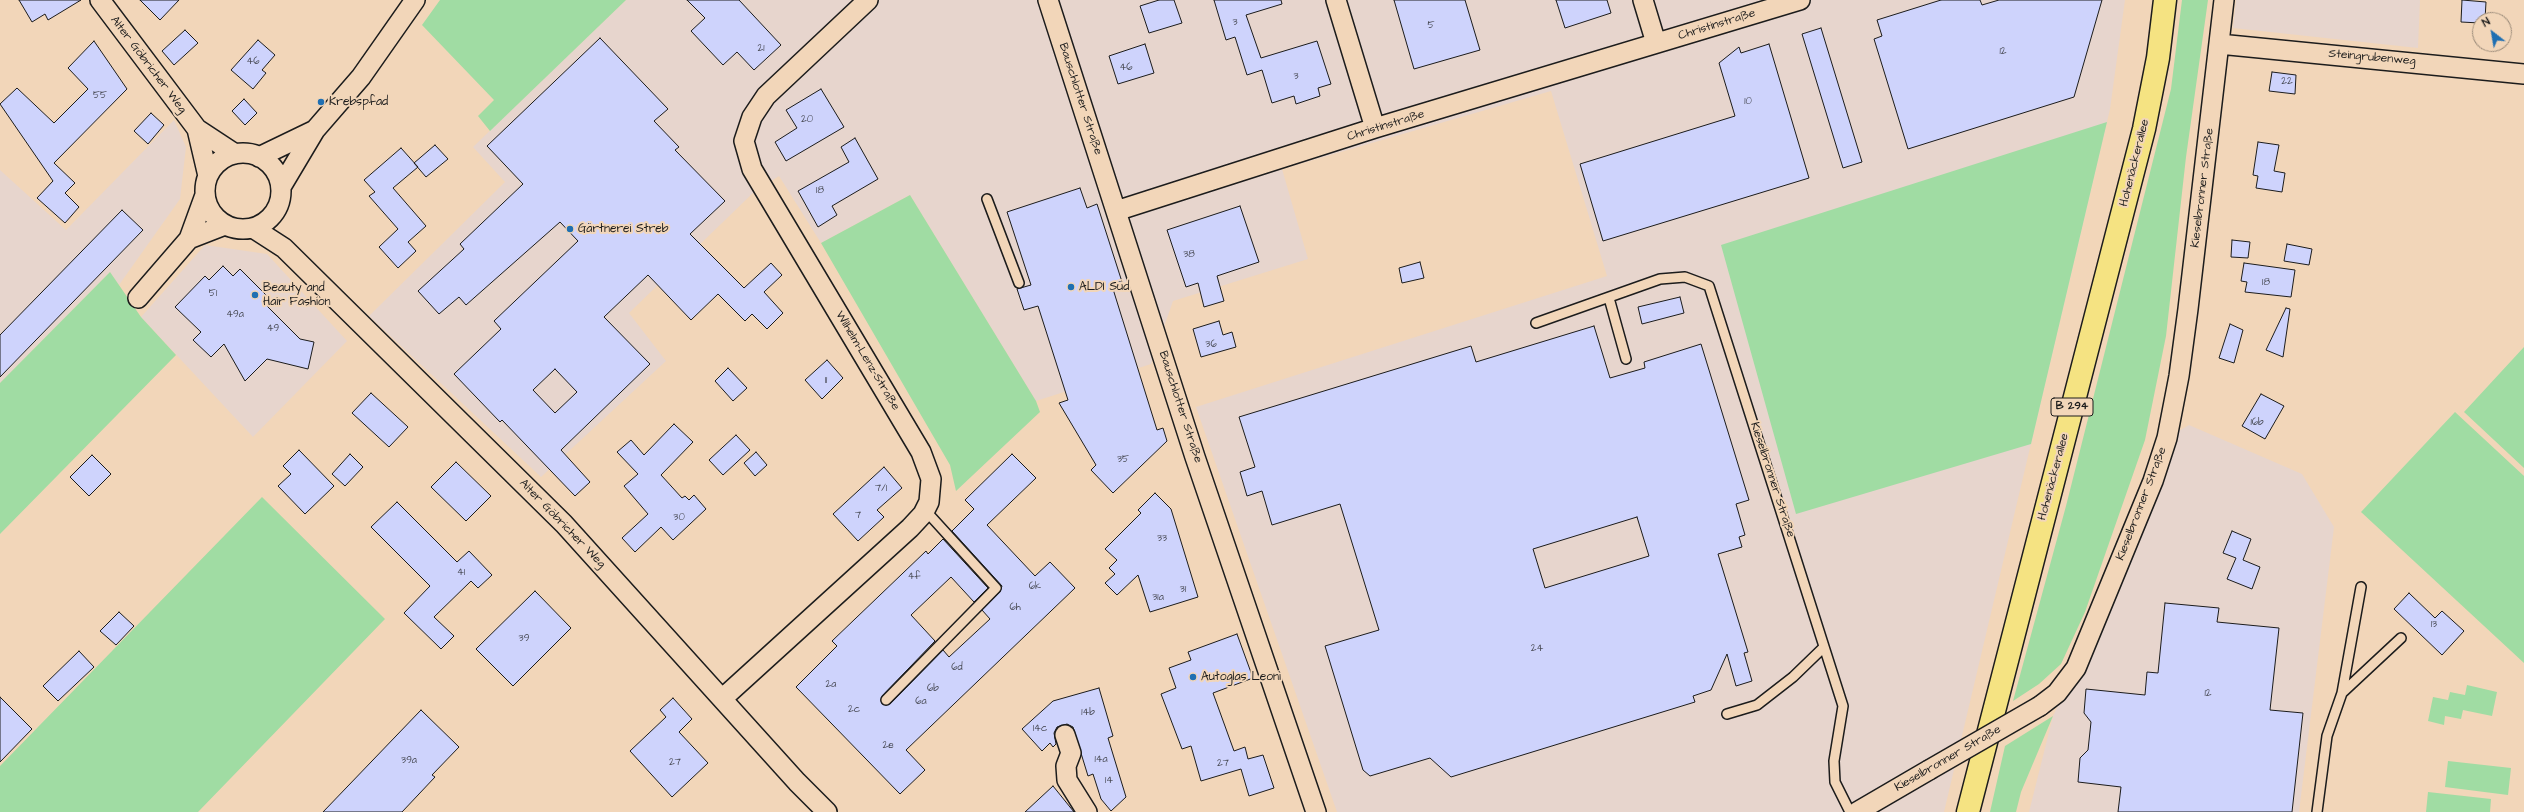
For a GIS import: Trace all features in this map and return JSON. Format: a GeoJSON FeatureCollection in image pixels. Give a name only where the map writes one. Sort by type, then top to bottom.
{"type":"FeatureCollection","features":[{"type":"Feature","properties":{"kind":"main road","name":"Hohenäckerallee"},"geometry":{"type":"LineString","coordinates":[[1968,812],[2144,129],[2158,58],[2165,0]]}},
{"type":"Feature","properties":{"kind":"street","name":"Alter Göbricher Weg"},"geometry":{"type":"LineString","coordinates":[[100,0],[197,129],[235,154]]}},
{"type":"Feature","properties":{"kind":"street"},"geometry":{"type":"LineString","coordinates":[[205,195],[210,210],[225,225],[241,229],[253,228],[264,223],[273,215],[280,200],[281,186],[315,130],[361,77],[415,0]]}},
{"type":"Feature","properties":{"kind":"street","name":"Wilhelm-Lenz-Straße"},"geometry":{"type":"LineString","coordinates":[[723,698],[910,528],[925,510],[929,502],[931,479],[921,452],[752,169],[744,141],[752,117],[766,96],[868,0]]}},
{"type":"Feature","properties":{"kind":"street","name":"Bauschlotter Straße"},"geometry":{"type":"LineString","coordinates":[[1048,0],[1195,458],[1316,812]]}},
{"type":"Feature","properties":{"kind":"street"},"geometry":{"type":"LineString","coordinates":[[1336,0],[1376,128]]}},
{"type":"Feature","properties":{"kind":"street"},"geometry":{"type":"LineString","coordinates":[[1643,0],[1656,43]]}},
{"type":"Feature","properties":{"kind":"street","name":"Christinstraße"},"geometry":{"type":"LineString","coordinates":[[1116,211],[1376,128],[1800,0]]}},
{"type":"Feature","properties":{"kind":"street","name":"Kieselbronner Straße"},"geometry":{"type":"LineString","coordinates":[[1857,812],[2040,706],[2057,693],[2076,668],[2150,488],[2167,438],[2179,376],[2188,309],[2224,0]]}},
{"type":"Feature","properties":{"kind":"street","name":"Steingrubenweg"},"geometry":{"type":"LineString","coordinates":[[2219,44],[2524,74]]}},
{"type":"Feature","properties":{"kind":"street","name":"Alter Göbricher Weg"},"geometry":{"type":"LineString","coordinates":[[197,129],[208,176]]}},
{"type":"Feature","properties":{"kind":"street"},"geometry":{"type":"LineString","coordinates":[[259,157],[315,130]]}},
{"type":"Feature","properties":{"kind":"street"},"geometry":{"type":"LineString","coordinates":[[138,298],[189,239],[205,195],[208,176],[224,158],[235,154],[250,154],[259,157],[273,168],[281,186]]}},
{"type":"Feature","properties":{"kind":"street","name":"Alter Göbricher Weg"},"geometry":{"type":"LineString","coordinates":[[273,215],[284,248]]}},
{"type":"Feature","properties":{"kind":"street"},"geometry":{"type":"LineString","coordinates":[[189,239],[225,225]]}},
{"type":"Feature","properties":{"kind":"street","name":"Alter Göbricher Weg"},"geometry":{"type":"LineString","coordinates":[[253,228],[284,248],[564,524],[723,698],[797,782],[827,812]]}},
{"type":"Feature","properties":{"kind":"street"},"geometry":{"type":"LineString","coordinates":[[1065,735],[1071,753],[1066,766],[1067,780],[1088,812]]}},
{"type":"Feature","properties":{"kind":"lane"},"geometry":{"type":"LineString","coordinates":[[987,199],[1019,283]]}},
{"type":"Feature","properties":{"kind":"lane","name":"Kieselbronner Straße"},"geometry":{"type":"LineString","coordinates":[[1609,298],[1660,279],[1685,277],[1709,286],[1843,706],[1834,761],[1835,782],[1850,812]]}},
{"type":"Feature","properties":{"kind":"lane"},"geometry":{"type":"LineString","coordinates":[[1536,323],[1609,298],[1626,359]]}},
{"type":"Feature","properties":{"kind":"lane"},"geometry":{"type":"LineString","coordinates":[[886,700],[996,588],[925,510]]}},
{"type":"Feature","properties":{"kind":"lane"},"geometry":{"type":"LineString","coordinates":[[2317,812],[2326,736],[2342,693],[2361,587]]}},
{"type":"Feature","properties":{"kind":"lane"},"geometry":{"type":"LineString","coordinates":[[2342,693],[2402,638]]}},
{"type":"Feature","properties":{"kind":"lane"},"geometry":{"type":"LineString","coordinates":[[1727,714],[1757,705],[1793,677],[1824,647]]}},
{"type":"Feature","properties":{"kind":"shaded area"},"geometry":{"type":"Polygon","coordinates":[[[626,0],[2125,0],[2110,109],[1944,812],[1337,812],[1196,407],[1607,276],[1551,91],[1282,169],[1308,259],[1173,301],[1151,364],[1036,401],[910,195],[821,243],[779,176],[753,193],[629,313],[666,361],[541,477],[369,316],[505,182],[473,147],[626,0]]]}},
{"type":"Feature","properties":{"kind":"shaded area"},"geometry":{"type":"Polygon","coordinates":[[[2236,0],[2420,0],[2418,48],[2233,28],[2236,0]]]}},
{"type":"Feature","properties":{"kind":"shaded area"},"geometry":{"type":"Polygon","coordinates":[[[174,120],[186,147],[180,199],[119,285],[110,272],[0,383],[0,170],[66,230],[174,120]]]}},
{"type":"Feature","properties":{"kind":"shaded area"},"geometry":{"type":"Polygon","coordinates":[[[205,245],[267,254],[347,341],[253,437],[141,317],[205,245]]]}},
{"type":"Feature","properties":{"kind":"shaded area"},"geometry":{"type":"Polygon","coordinates":[[[2189,425],[2302,474],[2334,527],[2299,812],[2029,812],[2053,716],[2076,668],[2167,438],[2189,425]]]}},
{"type":"Feature","properties":{"kind":"green space"},"geometry":{"type":"Polygon","coordinates":[[[440,0],[626,0],[490,131],[478,116],[494,100],[422,25],[440,0]]]}},
{"type":"Feature","properties":{"kind":"green space"},"geometry":{"type":"Polygon","coordinates":[[[2182,0],[2208,0],[2186,157],[2166,336],[2145,440],[2085,612],[2061,664],[2039,684],[2013,701],[2066,506],[2171,89],[2182,0]]]}},
{"type":"Feature","properties":{"kind":"green space"},"geometry":{"type":"Polygon","coordinates":[[[2107,122],[2031,444],[1796,514],[1721,245],[2107,122]]]}},
{"type":"Feature","properties":{"kind":"green space"},"geometry":{"type":"Polygon","coordinates":[[[910,195],[1036,401],[1040,412],[956,491],[950,465],[821,243],[910,195]]]}},
{"type":"Feature","properties":{"kind":"green space"},"geometry":{"type":"Polygon","coordinates":[[[110,272],[141,317],[176,355],[0,534],[0,383],[110,272]]]}},
{"type":"Feature","properties":{"kind":"green space"},"geometry":{"type":"Polygon","coordinates":[[[2524,347],[2524,468],[2464,412],[2524,347]]]}},
{"type":"Feature","properties":{"kind":"green space"},"geometry":{"type":"Polygon","coordinates":[[[2455,412],[2524,476],[2524,663],[2361,512],[2455,412]]]}},
{"type":"Feature","properties":{"kind":"green space"},"geometry":{"type":"Polygon","coordinates":[[[262,497],[385,619],[198,812],[0,812],[0,766],[262,497]]]}},
{"type":"Feature","properties":{"kind":"green space"},"geometry":{"type":"Polygon","coordinates":[[[2467,685],[2497,692],[2492,716],[2463,710],[2461,719],[2445,716],[2444,725],[2428,721],[2433,697],[2448,700],[2450,692],[2465,695],[2467,685]]]}},
{"type":"Feature","properties":{"kind":"green space"},"geometry":{"type":"Polygon","coordinates":[[[2053,716],[2021,792],[2016,812],[1990,812],[2005,746],[2053,716]]]}},
{"type":"Feature","properties":{"kind":"green space"},"geometry":{"type":"Polygon","coordinates":[[[2448,761],[2511,768],[2508,795],[2445,787],[2448,761]]]}},
{"type":"Feature","properties":{"kind":"green space"},"geometry":{"type":"Polygon","coordinates":[[[2428,792],[2491,799],[2490,812],[2426,812],[2428,792]]]}},
{"type":"Feature","properties":{"kind":"building"},"geometry":{"type":"Polygon","coordinates":[[[19,0],[81,0],[48,20],[45,14],[32,22],[19,0]]]}},
{"type":"Feature","properties":{"kind":"building"},"geometry":{"type":"Polygon","coordinates":[[[140,0],[179,0],[160,20],[140,0]]]}},
{"type":"Feature","properties":{"kind":"building"},"geometry":{"type":"Polygon","coordinates":[[[687,0],[739,0],[781,45],[754,70],[737,52],[723,65],[691,31],[705,18],[687,0]]]}},
{"type":"Feature","properties":{"kind":"building"},"geometry":{"type":"Polygon","coordinates":[[[1159,0],[1174,0],[1182,23],[1149,33],[1140,6],[1159,0]]]}},
{"type":"Feature","properties":{"kind":"building"},"geometry":{"type":"Polygon","coordinates":[[[1214,0],[1281,0],[1282,4],[1246,15],[1261,58],[1317,41],[1331,84],[1318,88],[1320,96],[1296,104],[1294,96],[1272,103],[1262,70],[1247,75],[1235,37],[1226,40],[1214,0]]]}},
{"type":"Feature","properties":{"kind":"building"},"geometry":{"type":"Polygon","coordinates":[[[1394,0],[1465,0],[1480,50],[1414,69],[1394,0]]]}},
{"type":"Feature","properties":{"kind":"building"},"geometry":{"type":"Polygon","coordinates":[[[1556,0],[1607,0],[1611,13],[1565,28],[1556,0]]]}},
{"type":"Feature","properties":{"kind":"building"},"geometry":{"type":"Polygon","coordinates":[[[1941,0],[1980,0],[1982,5],[1999,0],[2102,0],[2074,97],[1908,149],[1874,39],[1882,36],[1877,20],[1941,0]]]}},
{"type":"Feature","properties":{"kind":"building"},"geometry":{"type":"Polygon","coordinates":[[[2462,0],[2486,2],[2485,12],[2472,12],[2472,23],[2461,22],[2462,0]]]}},
{"type":"Feature","properties":{"kind":"building"},"geometry":{"type":"Polygon","coordinates":[[[1821,28],[1862,162],[1843,168],[1802,34],[1821,28]]]}},
{"type":"Feature","properties":{"kind":"building"},"geometry":{"type":"Polygon","coordinates":[[[185,30],[198,43],[174,65],[162,51],[185,30]]]}},
{"type":"Feature","properties":{"kind":"building","name":"Gärtnerei Streb"},"geometry":{"type":"Polygon","coordinates":[[[600,38],[668,109],[654,121],[679,147],[675,150],[725,201],[690,234],[744,288],[771,263],[782,275],[764,292],[783,313],[767,329],[752,314],[745,321],[718,294],[691,320],[648,275],[604,317],[650,364],[561,450],[590,482],[575,496],[502,420],[500,422],[454,374],[501,329],[494,321],[578,241],[560,222],[466,305],[459,297],[439,314],[418,291],[464,249],[460,244],[523,184],[487,146],[600,38]],[[555,369],[533,390],[555,413],[577,392],[555,369]]]}},
{"type":"Feature","properties":{"kind":"building"},"geometry":{"type":"Polygon","coordinates":[[[258,40],[275,55],[262,70],[266,73],[253,89],[231,70],[258,40]]]}},
{"type":"Feature","properties":{"kind":"building"},"geometry":{"type":"Polygon","coordinates":[[[94,41],[127,89],[54,163],[75,183],[65,193],[79,207],[65,223],[37,198],[53,181],[0,104],[17,88],[54,123],[88,89],[68,68],[94,41]]]}},
{"type":"Feature","properties":{"kind":"building"},"geometry":{"type":"Polygon","coordinates":[[[1145,44],[1154,73],[1118,84],[1109,56],[1145,44]]]}},
{"type":"Feature","properties":{"kind":"building"},"geometry":{"type":"Polygon","coordinates":[[[1769,44],[1809,178],[1603,241],[1580,164],[1735,116],[1719,63],[1739,47],[1741,53],[1769,44]]]}},
{"type":"Feature","properties":{"kind":"building"},"geometry":{"type":"Polygon","coordinates":[[[2272,72],[2296,75],[2295,94],[2269,91],[2272,72]]]}},
{"type":"Feature","properties":{"kind":"building"},"geometry":{"type":"Polygon","coordinates":[[[821,89],[844,127],[786,161],[775,142],[797,128],[786,110],[821,89]]]}},
{"type":"Feature","properties":{"kind":"building"},"geometry":{"type":"Polygon","coordinates":[[[244,99],[257,113],[245,125],[232,111],[244,99]]]}},
{"type":"Feature","properties":{"kind":"building"},"geometry":{"type":"Polygon","coordinates":[[[151,113],[164,125],[148,144],[134,131],[151,113]]]}},
{"type":"Feature","properties":{"kind":"building"},"geometry":{"type":"Polygon","coordinates":[[[855,138],[878,179],[832,206],[837,215],[818,227],[798,191],[849,162],[841,147],[855,138]]]}},
{"type":"Feature","properties":{"kind":"building"},"geometry":{"type":"Polygon","coordinates":[[[2258,142],[2279,145],[2274,171],[2285,173],[2282,192],[2256,188],[2258,176],[2253,175],[2258,142]]]}},
{"type":"Feature","properties":{"kind":"building"},"geometry":{"type":"Polygon","coordinates":[[[435,145],[448,159],[426,177],[414,163],[435,145]]]}},
{"type":"Feature","properties":{"kind":"building"},"geometry":{"type":"Polygon","coordinates":[[[401,148],[418,167],[393,188],[426,226],[408,242],[416,251],[398,268],[379,247],[398,229],[369,196],[375,192],[364,180],[401,148]]]}},
{"type":"Feature","properties":{"kind":"building","name":"ALDI Süd"},"geometry":{"type":"Polygon","coordinates":[[[1080,188],[1087,208],[1097,204],[1123,285],[1113,289],[1157,430],[1163,428],[1167,441],[1113,493],[1091,470],[1096,465],[1059,403],[1068,400],[1038,306],[1024,310],[1017,289],[1031,285],[1007,212],[1080,188]]]}},
{"type":"Feature","properties":{"kind":"building"},"geometry":{"type":"Polygon","coordinates":[[[1240,206],[1259,262],[1217,276],[1224,301],[1204,307],[1198,283],[1186,287],[1167,230],[1240,206]]]}},
{"type":"Feature","properties":{"kind":"building"},"geometry":{"type":"Polygon","coordinates":[[[122,210],[143,230],[0,377],[0,335],[122,210]]]}},
{"type":"Feature","properties":{"kind":"building"},"geometry":{"type":"Polygon","coordinates":[[[2232,240],[2250,242],[2248,258],[2231,257],[2232,240]]]}},
{"type":"Feature","properties":{"kind":"building"},"geometry":{"type":"Polygon","coordinates":[[[2287,244],[2312,249],[2309,265],[2284,261],[2287,244]]]}},
{"type":"Feature","properties":{"kind":"building"},"geometry":{"type":"Polygon","coordinates":[[[1420,262],[1424,278],[1402,283],[1399,268],[1420,262]]]}},
{"type":"Feature","properties":{"kind":"building"},"geometry":{"type":"Polygon","coordinates":[[[2244,263],[2295,270],[2291,297],[2245,292],[2247,282],[2241,281],[2244,263]]]}},
{"type":"Feature","properties":{"kind":"building"},"geometry":{"type":"Polygon","coordinates":[[[223,266],[233,276],[240,269],[269,298],[264,303],[300,339],[314,342],[308,369],[267,359],[245,381],[224,344],[211,357],[193,340],[201,332],[175,307],[205,276],[209,280],[223,266]]]}},
{"type":"Feature","properties":{"kind":"building"},"geometry":{"type":"Polygon","coordinates":[[[1680,297],[1684,313],[1642,324],[1638,307],[1680,297]]]}},
{"type":"Feature","properties":{"kind":"building"},"geometry":{"type":"Polygon","coordinates":[[[2286,308],[2290,309],[2283,357],[2266,350],[2286,308]]]}},
{"type":"Feature","properties":{"kind":"building"},"geometry":{"type":"Polygon","coordinates":[[[1219,321],[1223,335],[1232,332],[1236,347],[1201,357],[1193,329],[1219,321]]]}},
{"type":"Feature","properties":{"kind":"building"},"geometry":{"type":"Polygon","coordinates":[[[2230,324],[2243,330],[2234,363],[2219,358],[2230,324]]]}},
{"type":"Feature","properties":{"kind":"building"},"geometry":{"type":"Polygon","coordinates":[[[1594,326],[1610,378],[1645,368],[1644,362],[1701,344],[1749,500],[1736,504],[1745,535],[1739,537],[1742,547],[1718,554],[1748,652],[1744,653],[1752,681],[1736,686],[1727,654],[1711,690],[1693,696],[1695,702],[1451,777],[1430,758],[1370,776],[1363,770],[1325,646],[1379,630],[1340,504],[1272,525],[1262,491],[1247,496],[1240,472],[1255,467],[1239,417],[1471,346],[1476,362],[1594,326]],[[1637,517],[1533,549],[1545,588],[1649,556],[1637,517]]]}},
{"type":"Feature","properties":{"kind":"building"},"geometry":{"type":"Polygon","coordinates":[[[827,360],[843,378],[822,399],[805,380],[827,360]]]}},
{"type":"Feature","properties":{"kind":"building"},"geometry":{"type":"Polygon","coordinates":[[[728,368],[747,388],[733,401],[715,381],[728,368]]]}},
{"type":"Feature","properties":{"kind":"building"},"geometry":{"type":"Polygon","coordinates":[[[371,393],[408,427],[389,447],[352,413],[371,393]]]}},
{"type":"Feature","properties":{"kind":"building"},"geometry":{"type":"Polygon","coordinates":[[[2261,394],[2284,406],[2265,439],[2242,426],[2261,394]]]}},
{"type":"Feature","properties":{"kind":"building"},"geometry":{"type":"Polygon","coordinates":[[[674,424],[693,442],[661,475],[682,498],[685,496],[689,500],[694,495],[706,509],[673,540],[661,527],[635,552],[622,538],[648,514],[624,486],[638,474],[617,452],[631,440],[644,455],[674,424]]]}},
{"type":"Feature","properties":{"kind":"building"},"geometry":{"type":"Polygon","coordinates":[[[736,435],[750,450],[723,475],[709,460],[736,435]]]}},
{"type":"Feature","properties":{"kind":"building"},"geometry":{"type":"Polygon","coordinates":[[[299,450],[334,486],[305,514],[278,486],[291,474],[283,466],[299,450]]]}},
{"type":"Feature","properties":{"kind":"building"},"geometry":{"type":"Polygon","coordinates":[[[756,452],[767,465],[755,476],[744,463],[756,452]]]}},
{"type":"Feature","properties":{"kind":"building"},"geometry":{"type":"Polygon","coordinates":[[[350,454],[363,467],[345,486],[332,474],[350,454]]]}},
{"type":"Feature","properties":{"kind":"building"},"geometry":{"type":"Polygon","coordinates":[[[1012,454],[1036,478],[987,525],[1035,576],[1050,562],[1075,588],[906,750],[925,770],[900,794],[796,687],[837,646],[832,641],[926,551],[928,554],[943,539],[988,588],[974,602],[951,577],[911,615],[935,641],[882,696],[882,704],[890,704],[943,650],[949,657],[990,619],[982,610],[1000,592],[1002,586],[952,531],[974,509],[965,500],[1012,454]]]}},
{"type":"Feature","properties":{"kind":"building"},"geometry":{"type":"Polygon","coordinates":[[[92,455],[111,474],[89,496],[70,477],[92,455]]]}},
{"type":"Feature","properties":{"kind":"building"},"geometry":{"type":"Polygon","coordinates":[[[456,462],[491,496],[466,521],[431,487],[456,462]]]}},
{"type":"Feature","properties":{"kind":"building"},"geometry":{"type":"Polygon","coordinates":[[[884,467],[902,488],[877,510],[884,517],[858,541],[833,514],[884,467]]]}},
{"type":"Feature","properties":{"kind":"building"},"geometry":{"type":"Polygon","coordinates":[[[1155,493],[1171,509],[1198,597],[1150,612],[1138,575],[1117,595],[1105,583],[1115,574],[1109,568],[1117,560],[1105,549],[1141,513],[1138,510],[1155,493]]]}},
{"type":"Feature","properties":{"kind":"building"},"geometry":{"type":"Polygon","coordinates":[[[397,502],[457,562],[469,551],[492,575],[478,588],[471,581],[434,617],[454,636],[441,649],[404,613],[430,586],[371,527],[397,502]]]}},
{"type":"Feature","properties":{"kind":"building"},"geometry":{"type":"Polygon","coordinates":[[[2232,531],[2251,539],[2243,560],[2260,567],[2252,589],[2227,579],[2236,558],[2223,553],[2232,531]]]}},
{"type":"Feature","properties":{"kind":"building"},"geometry":{"type":"Polygon","coordinates":[[[535,591],[571,628],[513,686],[476,649],[535,591]]]}},
{"type":"Feature","properties":{"kind":"building"},"geometry":{"type":"Polygon","coordinates":[[[2409,593],[2435,618],[2442,611],[2464,631],[2442,655],[2394,609],[2409,593]]]}},
{"type":"Feature","properties":{"kind":"building"},"geometry":{"type":"Polygon","coordinates":[[[2165,603],[2219,608],[2217,622],[2279,628],[2270,710],[2303,713],[2292,812],[2118,812],[2121,787],[2078,782],[2080,758],[2088,750],[2091,722],[2084,713],[2086,689],[2145,695],[2147,672],[2158,673],[2165,603]]]}},
{"type":"Feature","properties":{"kind":"building"},"geometry":{"type":"Polygon","coordinates":[[[119,612],[134,626],[116,645],[100,631],[119,612]]]}},
{"type":"Feature","properties":{"kind":"building"},"geometry":{"type":"Polygon","coordinates":[[[1237,634],[1253,678],[1213,693],[1234,751],[1245,747],[1248,759],[1263,755],[1274,788],[1249,796],[1241,769],[1201,781],[1191,746],[1182,749],[1161,694],[1176,688],[1169,668],[1191,660],[1188,652],[1237,634]]]}},
{"type":"Feature","properties":{"kind":"building"},"geometry":{"type":"Polygon","coordinates":[[[79,651],[94,667],[58,701],[43,686],[79,651]]]}},
{"type":"Feature","properties":{"kind":"building"},"geometry":{"type":"Polygon","coordinates":[[[1099,688],[1113,736],[1108,738],[1126,797],[1111,811],[1101,799],[1093,774],[1088,776],[1073,727],[1067,724],[1057,727],[1054,733],[1056,744],[1053,747],[1050,743],[1042,751],[1022,729],[1053,701],[1099,688]]]}},
{"type":"Feature","properties":{"kind":"building"},"geometry":{"type":"Polygon","coordinates":[[[0,697],[32,729],[0,762],[0,697]]]}},
{"type":"Feature","properties":{"kind":"building"},"geometry":{"type":"Polygon","coordinates":[[[673,698],[692,719],[679,732],[708,763],[672,797],[630,751],[666,717],[660,710],[673,698]]]}},
{"type":"Feature","properties":{"kind":"building"},"geometry":{"type":"Polygon","coordinates":[[[421,710],[459,747],[432,775],[435,777],[402,812],[323,812],[421,710]]]}},
{"type":"Feature","properties":{"kind":"building"},"geometry":{"type":"Polygon","coordinates":[[[1053,786],[1074,812],[1025,812],[1053,786]]]}},
{"type":"Feature","properties":{"kind":"place","name":"Krebspfad"},"geometry":{"type":"Point","coordinates":[321,102]}},
{"type":"Feature","properties":{"kind":"place","name":"Gärtnerei Streb"},"geometry":{"type":"Point","coordinates":[570,229]}},
{"type":"Feature","properties":{"kind":"place","name":"ALDI Süd"},"geometry":{"type":"Point","coordinates":[1071,287]}},
{"type":"Feature","properties":{"kind":"place","name":"Beauty and Hair Fashion"},"geometry":{"type":"Point","coordinates":[255,295]}},
{"type":"Feature","properties":{"kind":"place","name":"Autoglas Leoni"},"geometry":{"type":"Point","coordinates":[1193,677]}}]}
